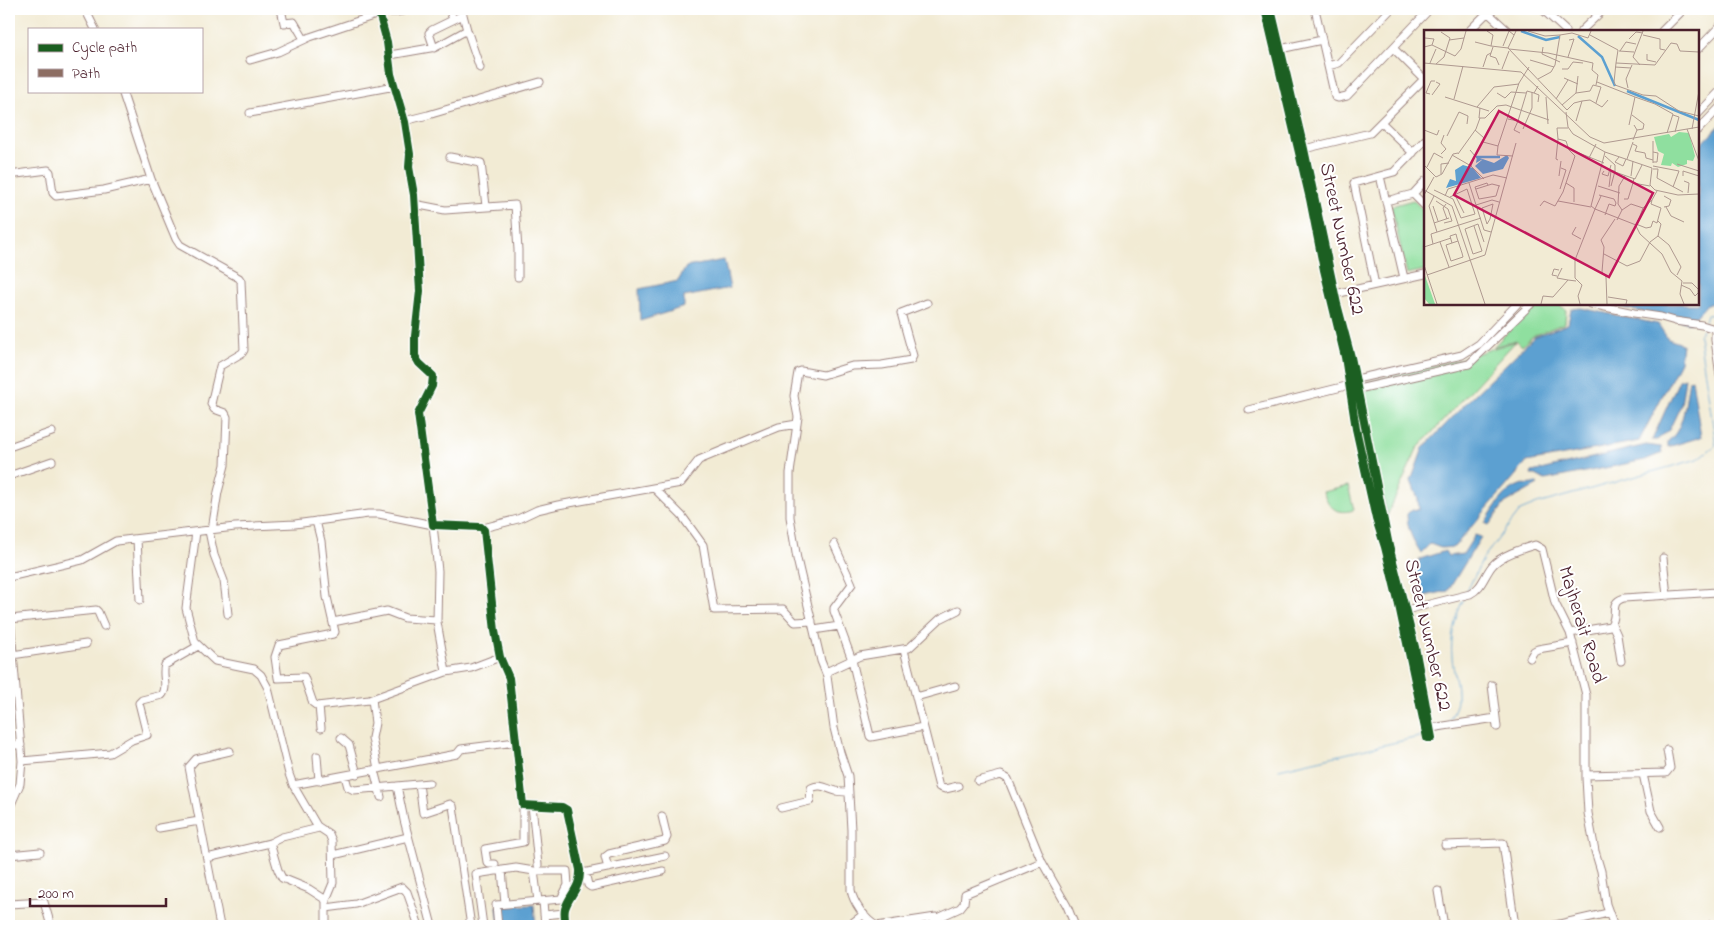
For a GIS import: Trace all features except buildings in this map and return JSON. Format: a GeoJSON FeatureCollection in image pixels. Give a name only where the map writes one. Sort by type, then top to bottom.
{"type":"FeatureCollection","features":[{"type":"Feature","properties":{"kind":"street"},"geometry":{"type":"LineString","coordinates":[[85,9],[94,28]]}},
{"type":"Feature","properties":{"kind":"street"},"geometry":{"type":"LineString","coordinates":[[281,9],[284,23],[294,22],[304,40]]}},
{"type":"Feature","properties":{"kind":"street"},"geometry":{"type":"LineString","coordinates":[[250,60],[278,52],[304,40],[379,12],[414,9]]}},
{"type":"Feature","properties":{"kind":"street"},"geometry":{"type":"LineString","coordinates":[[448,9],[453,19]]}},
{"type":"Feature","properties":{"kind":"street","name":"Street Number 622"},"geometry":{"type":"LineString","coordinates":[[1265,9],[1389,546],[1420,689],[1428,738],[1433,737],[1420,689]]}},
{"type":"Feature","properties":{"kind":"street","name":"Street Number 622"},"geometry":{"type":"LineString","coordinates":[[1271,9],[1304,148],[1352,385]]}},
{"type":"Feature","properties":{"kind":"street"},"geometry":{"type":"LineString","coordinates":[[1315,9],[1335,97],[1343,98],[1426,13],[1424,9]]}},
{"type":"Feature","properties":{"kind":"street"},"geometry":{"type":"LineString","coordinates":[[1542,9],[1565,30]]}},
{"type":"Feature","properties":{"kind":"street"},"geometry":{"type":"LineString","coordinates":[[1582,30],[1604,9]]}},
{"type":"Feature","properties":{"kind":"street"},"geometry":{"type":"LineString","coordinates":[[1663,30],[1684,9]]}},
{"type":"Feature","properties":{"kind":"street"},"geometry":{"type":"LineString","coordinates":[[1328,66],[1339,63],[1387,10]]}},
{"type":"Feature","properties":{"kind":"street"},"geometry":{"type":"LineString","coordinates":[[1470,30],[1486,10],[1507,30]]}},
{"type":"Feature","properties":{"kind":"street"},"geometry":{"type":"LineString","coordinates":[[379,12],[408,138],[409,167],[414,195],[420,291],[415,336],[415,356],[418,363],[433,376],[432,386],[418,414],[438,571],[437,620],[446,672]]}},
{"type":"Feature","properties":{"kind":"street"},"geometry":{"type":"LineString","coordinates":[[434,48],[430,32],[463,15],[480,68]]}},
{"type":"Feature","properties":{"kind":"street"},"geometry":{"type":"LineString","coordinates":[[1699,49],[1720,26]]}},
{"type":"Feature","properties":{"kind":"street"},"geometry":{"type":"LineString","coordinates":[[390,55],[434,48],[467,30]]}},
{"type":"Feature","properties":{"kind":"street"},"geometry":{"type":"LineString","coordinates":[[1280,48],[1322,40]]}},
{"type":"Feature","properties":{"kind":"street"},"geometry":{"type":"LineString","coordinates":[[1392,48],[1424,78]]}},
{"type":"Feature","properties":{"kind":"street"},"geometry":{"type":"LineString","coordinates":[[1304,148],[1363,136],[1374,131],[1424,80]]}},
{"type":"Feature","properties":{"kind":"street"},"geometry":{"type":"LineString","coordinates":[[404,121],[540,82]]}},
{"type":"Feature","properties":{"kind":"street"},"geometry":{"type":"LineString","coordinates":[[250,113],[395,86]]}},
{"type":"Feature","properties":{"kind":"street"},"geometry":{"type":"LineString","coordinates":[[1699,113],[1720,91]]}},
{"type":"Feature","properties":{"kind":"street"},"geometry":{"type":"LineString","coordinates":[[122,92],[150,179],[178,242],[241,281],[244,350],[220,366],[211,404],[214,409],[225,413],[227,417],[226,465],[210,530],[214,555],[224,580],[228,614]]}},
{"type":"Feature","properties":{"kind":"street"},"geometry":{"type":"LineString","coordinates":[[1699,129],[1720,107]]}},
{"type":"Feature","properties":{"kind":"street"},"geometry":{"type":"LineString","coordinates":[[1382,122],[1413,153]]}},
{"type":"Feature","properties":{"kind":"street"},"geometry":{"type":"LineString","coordinates":[[1375,285],[1354,183],[1394,172],[1424,141]]}},
{"type":"Feature","properties":{"kind":"street"},"geometry":{"type":"LineString","coordinates":[[450,157],[481,163],[486,206]]}},
{"type":"Feature","properties":{"kind":"street"},"geometry":{"type":"LineString","coordinates":[[9,175],[48,170],[50,172],[53,193],[56,196],[104,190],[150,179]]}},
{"type":"Feature","properties":{"kind":"street"},"geometry":{"type":"LineString","coordinates":[[1380,176],[1404,278]]}},
{"type":"Feature","properties":{"kind":"street"},"geometry":{"type":"LineString","coordinates":[[1386,201],[1413,194],[1424,182]]}},
{"type":"Feature","properties":{"kind":"street"},"geometry":{"type":"LineString","coordinates":[[1413,194],[1424,205]]}},
{"type":"Feature","properties":{"kind":"street"},"geometry":{"type":"LineString","coordinates":[[414,204],[439,210],[515,205],[518,278]]}},
{"type":"Feature","properties":{"kind":"street"},"geometry":{"type":"LineString","coordinates":[[1335,294],[1424,274]]}},
{"type":"Feature","properties":{"kind":"street"},"geometry":{"type":"LineString","coordinates":[[926,303],[901,313],[913,356],[911,360],[880,365],[852,366],[823,376],[801,371],[798,372],[794,396],[798,417],[790,473],[790,517],[797,559],[821,661],[826,672],[833,722],[840,752],[848,773],[851,830],[851,893],[864,914],[877,926],[938,918],[960,908],[964,903],[965,894],[1042,862]]}},
{"type":"Feature","properties":{"kind":"street"},"geometry":{"type":"LineString","coordinates":[[1249,410],[1352,385],[1462,355],[1479,344],[1516,305]]}},
{"type":"Feature","properties":{"kind":"street"},"geometry":{"type":"LineString","coordinates":[[1352,385],[1469,364],[1529,305]]}},
{"type":"Feature","properties":{"kind":"street"},"geometry":{"type":"LineString","coordinates":[[1596,305],[1718,329],[1715,340],[1720,376]]}},
{"type":"Feature","properties":{"kind":"street"},"geometry":{"type":"LineString","coordinates":[[9,577],[82,560],[116,541],[210,530],[379,514],[433,525],[483,528],[518,520],[529,513],[544,508],[681,483],[699,460],[779,427],[797,424]]}},
{"type":"Feature","properties":{"kind":"street"},"geometry":{"type":"LineString","coordinates":[[9,447],[52,432]]}},
{"type":"Feature","properties":{"kind":"street"},"geometry":{"type":"LineString","coordinates":[[9,476],[52,460]]}},
{"type":"Feature","properties":{"kind":"street"},"geometry":{"type":"LineString","coordinates":[[654,488],[674,507],[703,545],[714,610],[783,609],[795,622],[812,622]]}},
{"type":"Feature","properties":{"kind":"street"},"geometry":{"type":"LineString","coordinates":[[278,677],[274,658],[278,646],[333,634],[335,630],[327,597],[321,541],[316,521]]}},
{"type":"Feature","properties":{"kind":"street"},"geometry":{"type":"LineString","coordinates":[[483,528],[495,630],[500,657],[509,678],[523,805],[523,842],[485,849],[489,864],[495,864]]}},
{"type":"Feature","properties":{"kind":"street"},"geometry":{"type":"LineString","coordinates":[[196,532],[186,608],[196,642],[198,646],[218,662],[254,669],[265,681],[293,785],[319,828],[329,834],[331,838],[333,883],[326,900],[326,926]]}},
{"type":"Feature","properties":{"kind":"street"},"geometry":{"type":"LineString","coordinates":[[137,539],[140,600]]}},
{"type":"Feature","properties":{"kind":"street"},"geometry":{"type":"LineString","coordinates":[[834,544],[852,584],[834,608],[852,660],[870,737],[923,727]]}},
{"type":"Feature","properties":{"kind":"street","name":"Majherait Road"},"geometry":{"type":"LineString","coordinates":[[1403,611],[1475,592],[1490,568],[1501,558],[1532,546],[1538,546],[1544,553],[1546,571],[1555,603],[1570,633],[1587,703],[1586,776],[1588,813],[1608,913],[1614,926]]}},
{"type":"Feature","properties":{"kind":"street"},"geometry":{"type":"LineString","coordinates":[[1663,558],[1667,596]]}},
{"type":"Feature","properties":{"kind":"street"},"geometry":{"type":"LineString","coordinates":[[1621,662],[1617,635],[1612,624],[1614,606],[1618,600],[1631,597],[1717,592],[1720,602]]}},
{"type":"Feature","properties":{"kind":"street"},"geometry":{"type":"LineString","coordinates":[[9,605],[11,670],[22,761],[20,784],[9,809]]}},
{"type":"Feature","properties":{"kind":"street"},"geometry":{"type":"LineString","coordinates":[[10,619],[96,610],[104,626]]}},
{"type":"Feature","properties":{"kind":"street"},"geometry":{"type":"LineString","coordinates":[[826,672],[862,656],[904,650],[913,645],[940,619],[958,610]]}},
{"type":"Feature","properties":{"kind":"street"},"geometry":{"type":"LineString","coordinates":[[333,622],[387,611],[405,618],[437,620]]}},
{"type":"Feature","properties":{"kind":"street"},"geometry":{"type":"LineString","coordinates":[[1570,633],[1607,627],[1612,624]]}},
{"type":"Feature","properties":{"kind":"street"},"geometry":{"type":"LineString","coordinates":[[814,630],[840,626]]}},
{"type":"Feature","properties":{"kind":"street"},"geometry":{"type":"LineString","coordinates":[[1530,658],[1534,651],[1538,649],[1573,643]]}},
{"type":"Feature","properties":{"kind":"street"},"geometry":{"type":"LineString","coordinates":[[12,655],[86,644]]}},
{"type":"Feature","properties":{"kind":"street"},"geometry":{"type":"LineString","coordinates":[[22,761],[110,753],[132,740],[148,735],[139,702],[160,697],[164,694],[163,669],[165,665],[198,646]]}},
{"type":"Feature","properties":{"kind":"street"},"geometry":{"type":"LineString","coordinates":[[904,650],[939,786],[945,789],[958,786]]}},
{"type":"Feature","properties":{"kind":"street"},"geometry":{"type":"LineString","coordinates":[[265,681],[278,677],[280,679],[304,677],[313,703],[319,706],[372,699],[446,672],[473,668],[500,657]]}},
{"type":"Feature","properties":{"kind":"street"},"geometry":{"type":"LineString","coordinates":[[1492,685],[1497,727]]}},
{"type":"Feature","properties":{"kind":"street"},"geometry":{"type":"LineString","coordinates":[[916,697],[955,686]]}},
{"type":"Feature","properties":{"kind":"street"},"geometry":{"type":"LineString","coordinates":[[372,699],[375,723],[372,738],[378,788],[381,797]]}},
{"type":"Feature","properties":{"kind":"street"},"geometry":{"type":"LineString","coordinates":[[319,706],[321,728]]}},
{"type":"Feature","properties":{"kind":"street"},"geometry":{"type":"LineString","coordinates":[[1431,728],[1496,718]]}},
{"type":"Feature","properties":{"kind":"street"},"geometry":{"type":"LineString","coordinates":[[341,738],[349,745],[357,774]]}},
{"type":"Feature","properties":{"kind":"street"},"geometry":{"type":"LineString","coordinates":[[293,785],[456,754],[461,749],[516,742]]}},
{"type":"Feature","properties":{"kind":"street"},"geometry":{"type":"LineString","coordinates":[[9,745],[21,745]]}},
{"type":"Feature","properties":{"kind":"street"},"geometry":{"type":"LineString","coordinates":[[1586,776],[1666,773],[1670,768],[1667,750]]}},
{"type":"Feature","properties":{"kind":"street"},"geometry":{"type":"LineString","coordinates":[[220,926],[189,767],[196,759],[230,751]]}},
{"type":"Feature","properties":{"kind":"street"},"geometry":{"type":"LineString","coordinates":[[317,756],[319,780]]}},
{"type":"Feature","properties":{"kind":"street"},"geometry":{"type":"LineString","coordinates":[[1642,774],[1651,811],[1660,827]]}},
{"type":"Feature","properties":{"kind":"street"},"geometry":{"type":"LineString","coordinates":[[978,780],[1001,775],[1006,777],[1042,862],[1067,906],[1075,926]]}},
{"type":"Feature","properties":{"kind":"street"},"geometry":{"type":"LineString","coordinates":[[345,776],[350,789],[354,790],[429,783]]}},
{"type":"Feature","properties":{"kind":"street"},"geometry":{"type":"LineString","coordinates":[[419,784],[423,813],[450,804],[453,806],[471,926]]}},
{"type":"Feature","properties":{"kind":"street"},"geometry":{"type":"LineString","coordinates":[[781,808],[810,801],[811,788],[822,785],[834,791],[849,792]]}},
{"type":"Feature","properties":{"kind":"street"},"geometry":{"type":"LineString","coordinates":[[396,786],[432,926]]}},
{"type":"Feature","properties":{"kind":"street"},"geometry":{"type":"LineString","coordinates":[[523,805],[562,807],[567,810],[583,873],[588,885],[591,887],[663,871]]}},
{"type":"Feature","properties":{"kind":"street"},"geometry":{"type":"LineString","coordinates":[[532,805],[536,868],[545,926]]}},
{"type":"Feature","properties":{"kind":"street"},"geometry":{"type":"LineString","coordinates":[[608,868],[605,857],[609,854],[664,840],[667,837],[662,816]]}},
{"type":"Feature","properties":{"kind":"street"},"geometry":{"type":"LineString","coordinates":[[160,828],[199,821]]}},
{"type":"Feature","properties":{"kind":"street"},"geometry":{"type":"LineString","coordinates":[[207,858],[270,843],[282,837],[319,828]]}},
{"type":"Feature","properties":{"kind":"street"},"geometry":{"type":"LineString","coordinates":[[333,855],[408,837]]}},
{"type":"Feature","properties":{"kind":"street"},"geometry":{"type":"LineString","coordinates":[[270,843],[282,878],[309,889],[326,900]]}},
{"type":"Feature","properties":{"kind":"street"},"geometry":{"type":"LineString","coordinates":[[1445,845],[1503,843],[1515,926]]}},
{"type":"Feature","properties":{"kind":"street"},"geometry":{"type":"LineString","coordinates":[[9,855],[40,852]]}},
{"type":"Feature","properties":{"kind":"street"},"geometry":{"type":"LineString","coordinates":[[583,873],[665,856]]}},
{"type":"Feature","properties":{"kind":"street"},"geometry":{"type":"LineString","coordinates":[[483,926],[476,874],[516,868],[567,871],[568,885],[561,899],[496,905],[498,926]]}},
{"type":"Feature","properties":{"kind":"street"},"geometry":{"type":"LineString","coordinates":[[502,870],[505,904]]}},
{"type":"Feature","properties":{"kind":"street"},"geometry":{"type":"LineString","coordinates":[[566,926],[564,910],[576,890],[583,873]]}},
{"type":"Feature","properties":{"kind":"street"},"geometry":{"type":"LineString","coordinates":[[326,908],[356,904],[402,887],[407,892],[419,926]]}},
{"type":"Feature","properties":{"kind":"street"},"geometry":{"type":"LineString","coordinates":[[1438,891],[1444,926]]}},
{"type":"Feature","properties":{"kind":"street"},"geometry":{"type":"LineString","coordinates":[[9,904],[44,902],[51,926]]}},
{"type":"Feature","properties":{"kind":"street"},"geometry":{"type":"LineString","coordinates":[[544,915],[565,913]]}},
{"type":"Feature","properties":{"kind":"street"},"geometry":{"type":"LineString","coordinates":[[1551,926],[1608,913]]}},
{"type":"Feature","properties":{"kind":"street"},"geometry":{"type":"LineString","coordinates":[[848,926],[864,914]]}},
{"type":"Feature","properties":{"kind":"street"},"geometry":{"type":"LineString","coordinates":[[938,918],[942,926]]}},
{"type":"Feature","properties":{"kind":"street"},"geometry":{"type":"LineString","coordinates":[[1710,925],[1720,924]]}},
{"type":"Feature","properties":{"kind":"green space"},"geometry":{"type":"Polygon","coordinates":[[[1413,200],[1424,211],[1424,270],[1407,274],[1391,206],[1413,200]]]}},
{"type":"Feature","properties":{"kind":"green space"},"geometry":{"type":"Polygon","coordinates":[[[1534,305],[1559,305],[1566,310],[1565,323],[1533,336],[1522,346],[1516,340],[1493,347],[1534,305]]]}},
{"type":"Feature","properties":{"kind":"green space"},"geometry":{"type":"Polygon","coordinates":[[[1516,341],[1417,449],[1387,516],[1358,385],[1395,374],[1457,360],[1516,341]]]}},
{"type":"Feature","properties":{"kind":"green space"},"geometry":{"type":"Polygon","coordinates":[[[1348,486],[1354,510],[1342,512],[1334,509],[1323,492],[1348,486]]]}},
{"type":"Feature","properties":{"kind":"water"},"geometry":{"type":"Polygon","coordinates":[[[1720,125],[1720,303],[1707,304],[1690,323],[1611,305],[1699,305],[1699,147],[1720,125]]]}},
{"type":"Feature","properties":{"kind":"water"},"geometry":{"type":"Polygon","coordinates":[[[724,260],[730,288],[684,297],[684,307],[640,321],[639,289],[678,281],[686,267],[724,260]]]}},
{"type":"Feature","properties":{"kind":"water"},"geometry":{"type":"Polygon","coordinates":[[[1581,308],[1658,324],[1668,339],[1682,344],[1680,362],[1639,441],[1527,462],[1454,547],[1441,548],[1430,544],[1421,553],[1411,535],[1407,514],[1412,509],[1419,510],[1418,499],[1411,481],[1423,448],[1534,337],[1568,324],[1571,309],[1581,308]]]}},
{"type":"Feature","properties":{"kind":"water"},"geometry":{"type":"Polygon","coordinates":[[[1685,378],[1681,405],[1669,430],[1657,440],[1652,440],[1679,380],[1685,378]]]}},
{"type":"Feature","properties":{"kind":"water"},"geometry":{"type":"Polygon","coordinates":[[[1692,379],[1701,437],[1668,447],[1668,441],[1674,436],[1681,422],[1689,380],[1692,379]]]}},
{"type":"Feature","properties":{"kind":"water"},"geometry":{"type":"Polygon","coordinates":[[[1646,445],[1661,447],[1662,453],[1645,460],[1545,480],[1536,475],[1531,475],[1532,472],[1646,445]]]}},
{"type":"Feature","properties":{"kind":"water"},"geometry":{"type":"Polygon","coordinates":[[[1535,483],[1538,485],[1505,503],[1489,525],[1485,523],[1509,491],[1520,485],[1535,483]]]}},
{"type":"Feature","properties":{"kind":"water"},"geometry":{"type":"Polygon","coordinates":[[[1475,535],[1481,537],[1448,591],[1424,596],[1415,571],[1420,559],[1445,551],[1448,556],[1463,554],[1475,535]]]}},
{"type":"Feature","properties":{"kind":"water"},"geometry":{"type":"Polygon","coordinates":[[[534,905],[536,926],[499,926],[497,906],[534,905]]]}},
{"type":"Feature","properties":{"kind":"waterway"},"geometry":{"type":"LineString","coordinates":[[1705,322],[1707,315],[1720,314]]}},
{"type":"Feature","properties":{"kind":"waterway"},"geometry":{"type":"LineString","coordinates":[[1467,591],[1484,557],[1520,511],[1537,504],[1698,459],[1716,445],[1699,336],[1702,329]]}},
{"type":"Feature","properties":{"kind":"waterway"},"geometry":{"type":"LineString","coordinates":[[1449,721],[1457,703],[1457,689],[1452,657],[1452,635],[1455,620],[1463,600]]}},
{"type":"Feature","properties":{"kind":"waterway"},"geometry":{"type":"LineString","coordinates":[[1435,733],[1442,730]]}},
{"type":"Feature","properties":{"kind":"waterway"},"geometry":{"type":"LineString","coordinates":[[1279,769],[1423,736]]}},
{"type":"Feature","properties":{"kind":"marked path"},"geometry":{"type":"LineString","coordinates":[[1710,925],[1720,924]]}},
{"type":"Feature","properties":{"kind":"cycle path"},"geometry":{"type":"LineString","coordinates":[[378,9],[387,42],[391,74],[405,122],[410,154],[409,167],[414,195],[420,291],[415,336],[415,356],[419,363],[433,376],[432,386],[418,414],[433,525],[481,527],[484,530],[495,631],[500,657],[509,678],[523,805],[562,807],[567,810],[580,870],[579,882],[565,909],[566,926]]}},
{"type":"Feature","properties":{"kind":"cycle path"},"geometry":{"type":"LineString","coordinates":[[1265,9],[1345,357],[1356,429],[1376,519],[1398,601],[1427,738],[1432,738],[1415,647],[1389,546],[1351,357],[1337,304],[1304,149],[1271,9]]}}]}
